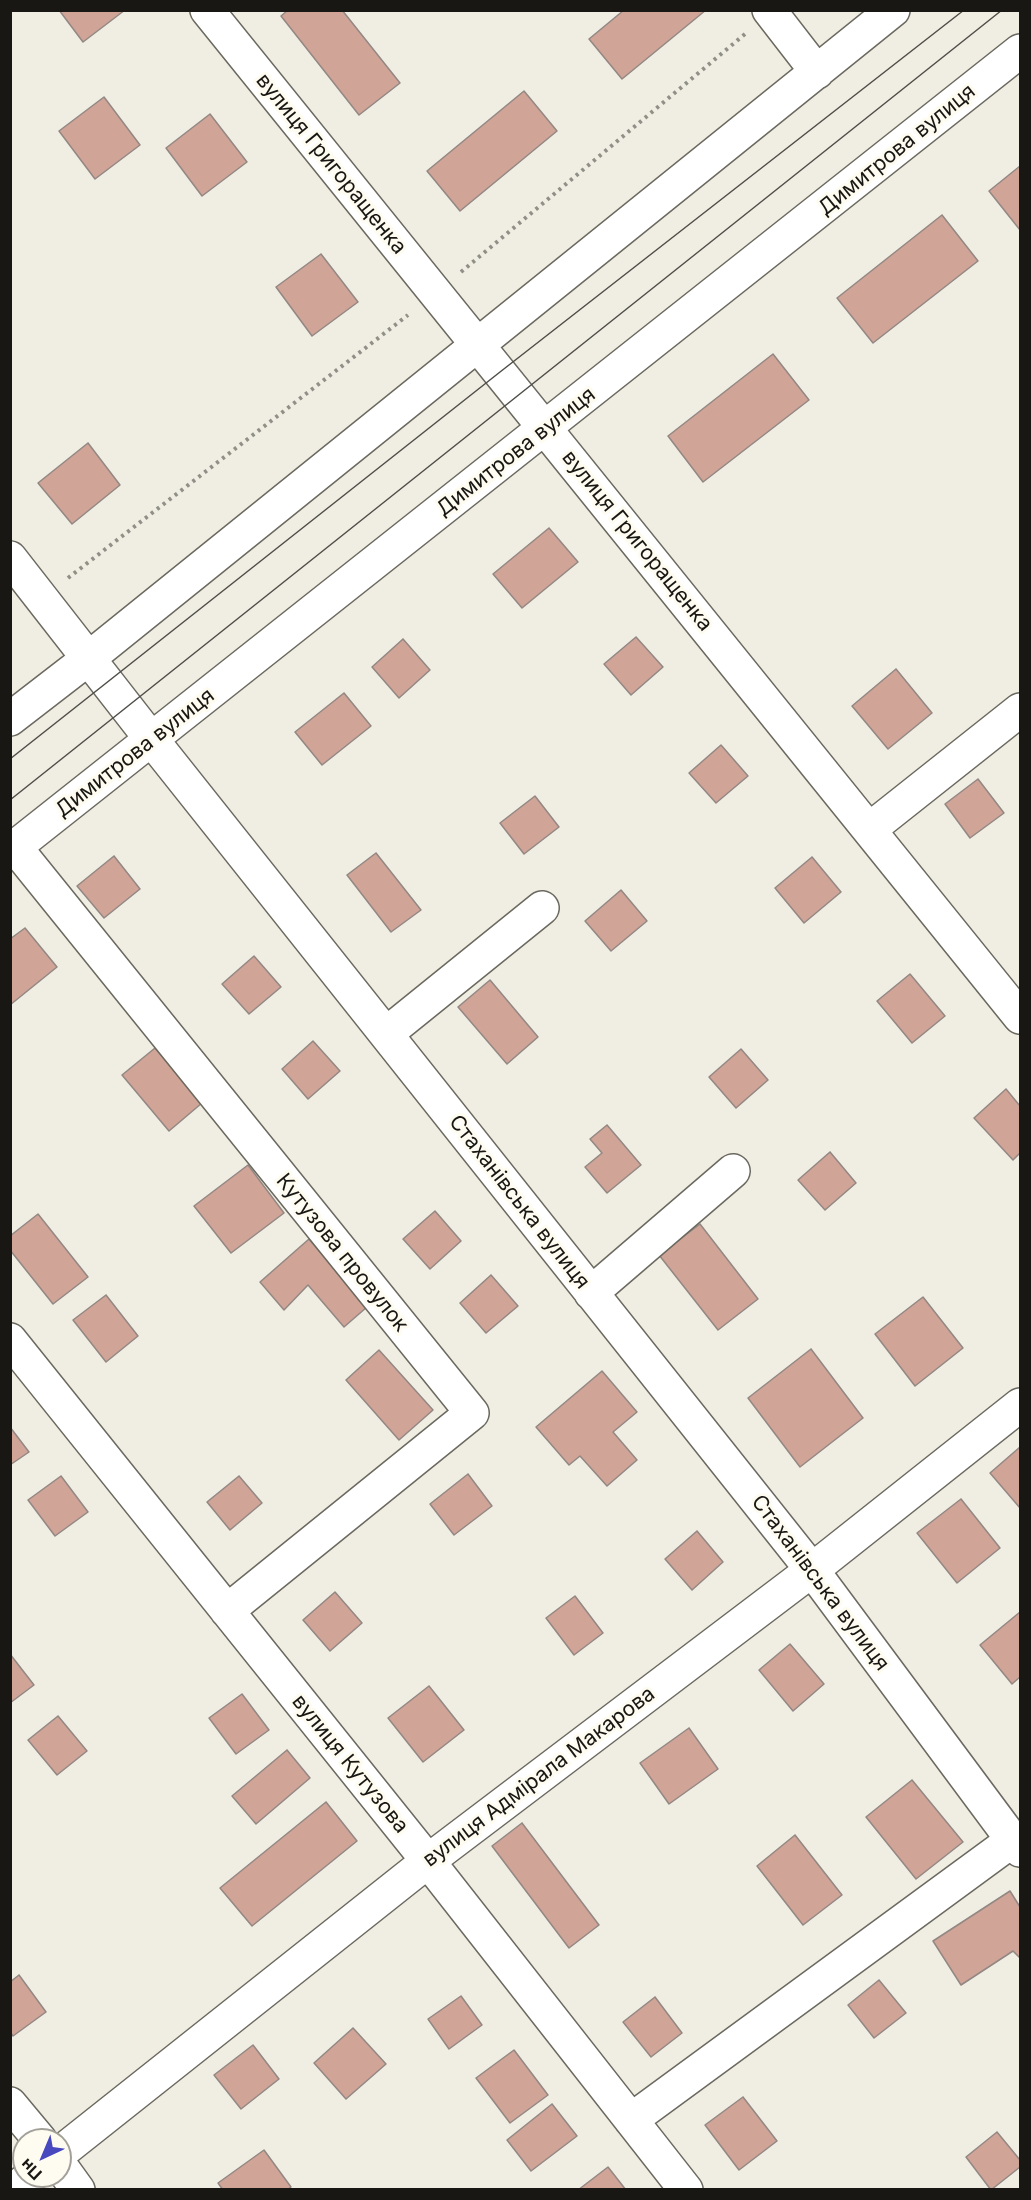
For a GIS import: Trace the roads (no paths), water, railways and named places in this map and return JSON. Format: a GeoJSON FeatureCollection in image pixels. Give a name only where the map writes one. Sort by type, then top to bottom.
{"type":"FeatureCollection","features":[{"type":"Feature","properties":{"kind":"street","name":"вулиця Григоращенка"},"geometry":{"type":"LineString","coordinates":[[207,10],[477,345],[547,428],[1020,1017]]}},
{"type":"Feature","properties":{"kind":"street"},"geometry":{"type":"LineString","coordinates":[[10,719],[89,658],[893,10]]}},
{"type":"Feature","properties":{"kind":"street"},"geometry":{"type":"LineString","coordinates":[[769,12],[817,72]]}},
{"type":"Feature","properties":{"kind":"street","name":"Димитрова вулиця"},"geometry":{"type":"LineString","coordinates":[[13,849],[1020,51]]}},
{"type":"Feature","properties":{"kind":"street","name":"Стаханівська вулиця"},"geometry":{"type":"LineString","coordinates":[[10,558],[812,1570],[1017,1845]]}},
{"type":"Feature","properties":{"kind":"street"},"geometry":{"type":"LineString","coordinates":[[870,829],[1020,711]]}},
{"type":"Feature","properties":{"kind":"street","name":"Кутузова провулок"},"geometry":{"type":"LineString","coordinates":[[13,849],[472,1413],[227,1611]]}},
{"type":"Feature","properties":{"kind":"street"},"geometry":{"type":"LineString","coordinates":[[386,1034],[542,908]]}},
{"type":"Feature","properties":{"kind":"street"},"geometry":{"type":"LineString","coordinates":[[591,1293],[734,1171]]}},
{"type":"Feature","properties":{"kind":"street","name":"вулиця Кутузова"},"geometry":{"type":"LineString","coordinates":[[10,1340],[428,1861],[686,2190]]}},
{"type":"Feature","properties":{"kind":"street","name":"вулиця Адмірала Макарова"},"geometry":{"type":"LineString","coordinates":[[72,2143],[428,1861],[812,1570],[1020,1405]]}},
{"type":"Feature","properties":{"kind":"street"},"geometry":{"type":"LineString","coordinates":[[631,2120],[1017,1845]]}},
{"type":"Feature","properties":{"kind":"street"},"geometry":{"type":"LineString","coordinates":[[10,2104],[30,2128]]}},
{"type":"Feature","properties":{"kind":"tram line"},"geometry":{"type":"LineString","coordinates":[[10,759],[500,372],[964,10]]}},
{"type":"Feature","properties":{"kind":"tram line"},"geometry":{"type":"LineString","coordinates":[[10,800],[1002,10]]}}]}
